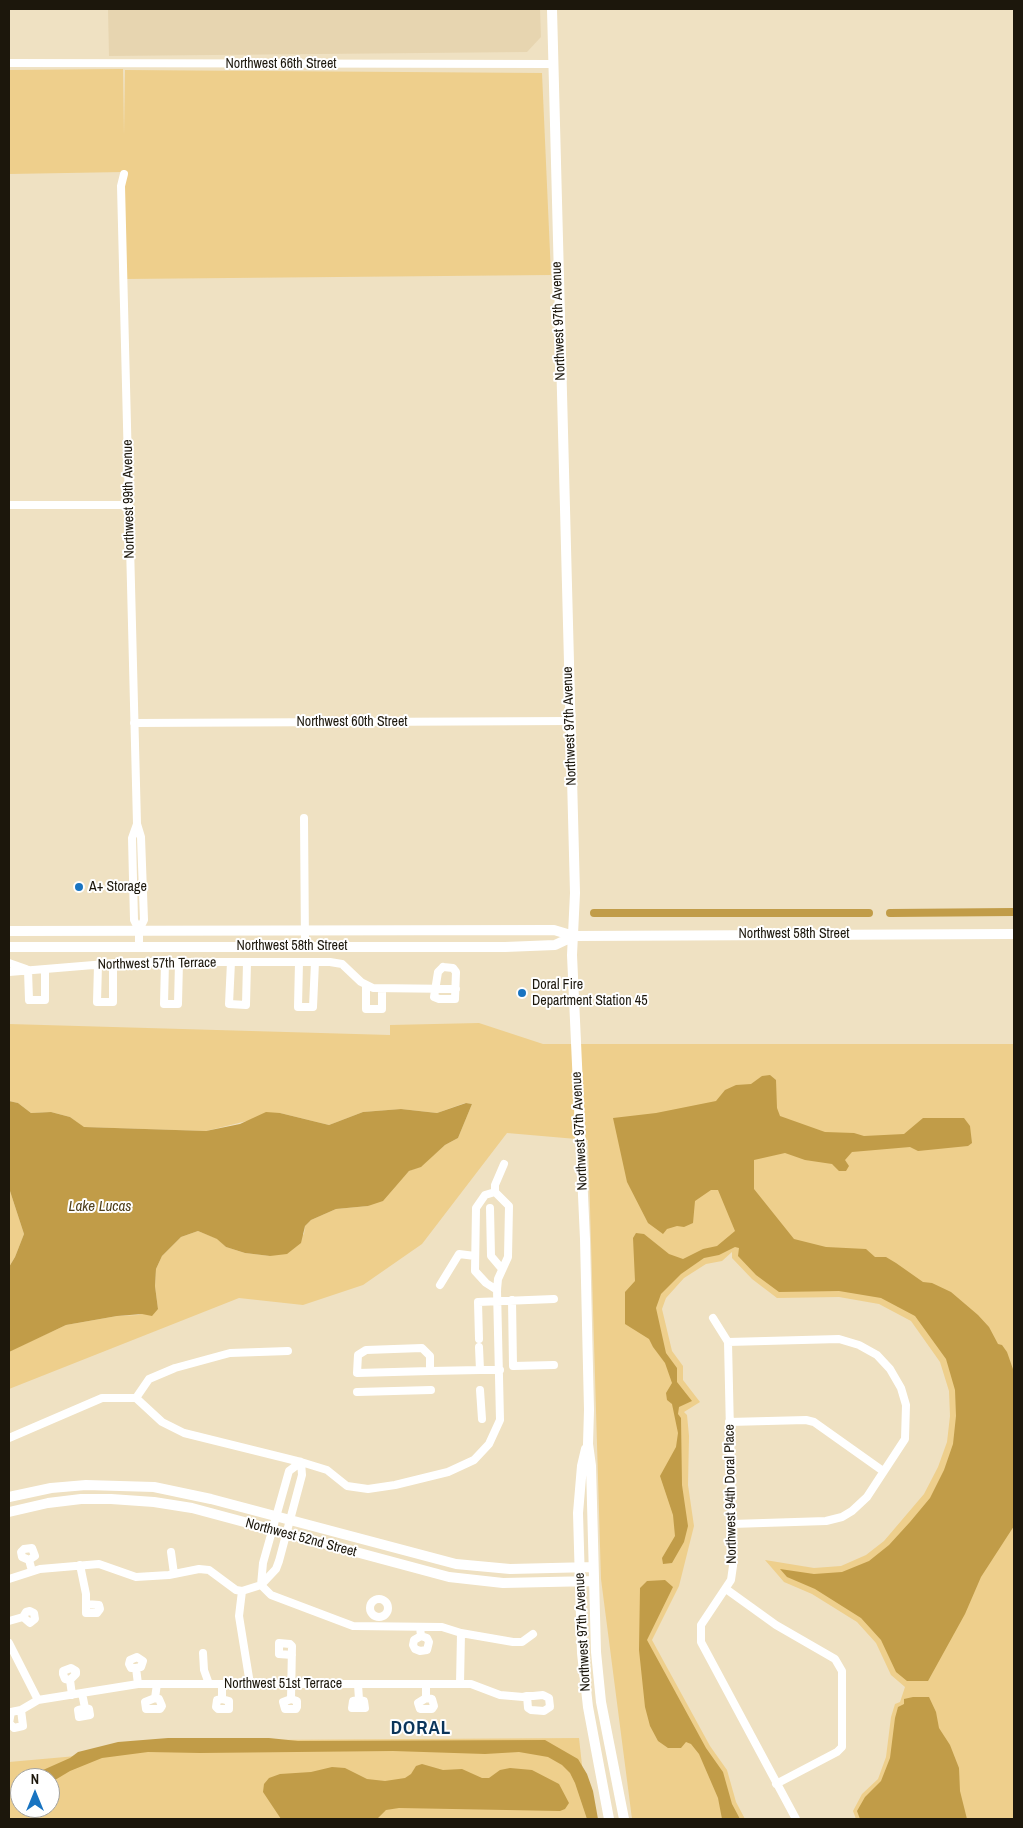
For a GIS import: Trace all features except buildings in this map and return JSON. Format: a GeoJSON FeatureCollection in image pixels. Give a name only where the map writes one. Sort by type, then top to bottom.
{"type":"FeatureCollection","features":[{"type":"Feature","properties":{"kind":"street","name":"Northwest 97th Avenue"},"geometry":{"type":"LineString","coordinates":[[552,9],[575,893],[572,955],[585,1239],[588,1444],[591,1466],[596,1652],[601,1702],[624,1819]]}},
{"type":"Feature","properties":{"kind":"street","name":"Northwest 66th Street"},"geometry":{"type":"LineString","coordinates":[[9,64],[553,64]]}},
{"type":"Feature","properties":{"kind":"street","name":"Northwest 99th Avenue"},"geometry":{"type":"LineString","coordinates":[[124,174],[121,186],[137,824],[132,838],[134,920],[139,930],[139,947]]}},
{"type":"Feature","properties":{"kind":"street"},"geometry":{"type":"LineString","coordinates":[[9,505],[129,505]]}},
{"type":"Feature","properties":{"kind":"street","name":"Northwest 60th Street"},"geometry":{"type":"LineString","coordinates":[[134,722],[570,721]]}},
{"type":"Feature","properties":{"kind":"street"},"geometry":{"type":"LineString","coordinates":[[304,818],[305,945]]}},
{"type":"Feature","properties":{"kind":"street","name":"Northwest 58th Street"},"geometry":{"type":"LineString","coordinates":[[9,931],[554,930],[574,936],[1014,934]]}},
{"type":"Feature","properties":{"kind":"street","name":"Northwest 58th Street"},"geometry":{"type":"LineString","coordinates":[[9,947],[519,946],[555,945],[574,936]]}},
{"type":"Feature","properties":{"kind":"street"},"geometry":{"type":"LineString","coordinates":[[166,962],[164,1004],[178,1004],[179,962]]}},
{"type":"Feature","properties":{"kind":"street"},"geometry":{"type":"LineString","coordinates":[[231,962],[229,1004],[246,1005],[247,962]]}},
{"type":"Feature","properties":{"kind":"street"},"geometry":{"type":"LineString","coordinates":[[299,962],[298,1007],[313,1007],[315,962]]}},
{"type":"Feature","properties":{"kind":"street","name":"Northwest 57th Terrace"},"geometry":{"type":"LineString","coordinates":[[9,972],[113,963],[315,962],[342,964],[366,986]]}},
{"type":"Feature","properties":{"kind":"street","name":"Northwest 57th Terrace"},"geometry":{"type":"LineString","coordinates":[[9,963],[28,970]]}},
{"type":"Feature","properties":{"kind":"street"},"geometry":{"type":"LineString","coordinates":[[98,964],[97,1002],[113,1002],[113,963]]}},
{"type":"Feature","properties":{"kind":"street"},"geometry":{"type":"LineString","coordinates":[[447,966],[453,968],[456,972],[456,998],[435,998],[435,988],[439,970],[447,966]]}},
{"type":"Feature","properties":{"kind":"street"},"geometry":{"type":"LineString","coordinates":[[28,970],[28,1000],[45,1000],[45,970]]}},
{"type":"Feature","properties":{"kind":"street"},"geometry":{"type":"LineString","coordinates":[[382,989],[382,1009],[366,1009],[366,986],[382,989],[435,988]]}},
{"type":"Feature","properties":{"kind":"street"},"geometry":{"type":"LineString","coordinates":[[9,1438],[102,1398],[136,1398],[162,1422],[184,1433],[327,1470],[347,1486],[368,1489],[395,1485],[448,1472],[474,1460],[489,1444],[500,1420],[497,1290],[502,1269],[508,1257],[509,1206],[495,1192],[495,1185],[504,1164]]}},
{"type":"Feature","properties":{"kind":"street"},"geometry":{"type":"LineString","coordinates":[[495,1192],[486,1194],[476,1208],[475,1270],[486,1283],[497,1290]]}},
{"type":"Feature","properties":{"kind":"street"},"geometry":{"type":"LineString","coordinates":[[490,1208],[491,1256],[502,1269]]}},
{"type":"Feature","properties":{"kind":"street"},"geometry":{"type":"LineString","coordinates":[[440,1285],[459,1254],[475,1256]]}},
{"type":"Feature","properties":{"kind":"street"},"geometry":{"type":"LineString","coordinates":[[512,1300],[514,1366],[554,1365]]}},
{"type":"Feature","properties":{"kind":"street"},"geometry":{"type":"LineString","coordinates":[[480,1370],[478,1302],[554,1300]]}},
{"type":"Feature","properties":{"kind":"street"},"geometry":{"type":"LineString","coordinates":[[713,1318],[728,1342],[839,1340],[877,1355],[901,1388],[906,1405],[905,1439],[867,1497],[842,1517],[826,1521],[732,1524]]}},
{"type":"Feature","properties":{"kind":"street","name":"Northwest 94th Doral Place"},"geometry":{"type":"LineString","coordinates":[[728,1342],[733,1566],[731,1580],[701,1625],[701,1642],[796,1819]]}},
{"type":"Feature","properties":{"kind":"street"},"geometry":{"type":"LineString","coordinates":[[430,1371],[430,1356],[422,1348],[366,1350],[358,1355],[357,1373],[500,1370]]}},
{"type":"Feature","properties":{"kind":"street"},"geometry":{"type":"LineString","coordinates":[[136,1398],[149,1379],[175,1368],[230,1352],[288,1351]]}},
{"type":"Feature","properties":{"kind":"street"},"geometry":{"type":"LineString","coordinates":[[358,1392],[431,1390]]}},
{"type":"Feature","properties":{"kind":"street"},"geometry":{"type":"LineString","coordinates":[[480,1390],[482,1419]]}},
{"type":"Feature","properties":{"kind":"street"},"geometry":{"type":"LineString","coordinates":[[729,1422],[806,1420],[814,1422],[883,1471]]}},
{"type":"Feature","properties":{"kind":"street","name":"Northwest 97th Avenue"},"geometry":{"type":"LineString","coordinates":[[588,1444],[582,1466],[578,1513],[582,1653],[588,1707],[610,1819]]}},
{"type":"Feature","properties":{"kind":"street"},"geometry":{"type":"LineString","coordinates":[[261,1585],[262,1563],[289,1472],[301,1462]]}},
{"type":"Feature","properties":{"kind":"street"},"geometry":{"type":"LineString","coordinates":[[9,1579],[32,1571],[99,1564],[136,1577],[174,1574],[199,1569],[209,1570],[227,1584],[242,1591],[261,1585],[276,1569],[302,1475],[301,1462]]}},
{"type":"Feature","properties":{"kind":"street"},"geometry":{"type":"LineString","coordinates":[[128,1485],[128,1499]]}},
{"type":"Feature","properties":{"kind":"street","name":"Northwest 52nd Street"},"geometry":{"type":"LineString","coordinates":[[9,1497],[66,1487],[128,1485],[184,1492],[425,1557],[486,1568],[593,1568]]}},
{"type":"Feature","properties":{"kind":"street","name":"Northwest 52nd Street"},"geometry":{"type":"LineString","coordinates":[[9,1512],[65,1501],[128,1499],[185,1507],[434,1574],[485,1582],[594,1581]]}},
{"type":"Feature","properties":{"kind":"street"},"geometry":{"type":"LineString","coordinates":[[171,1552],[174,1574]]}},
{"type":"Feature","properties":{"kind":"street"},"geometry":{"type":"LineString","coordinates":[[29,1560],[32,1571]]}},
{"type":"Feature","properties":{"kind":"street"},"geometry":{"type":"LineString","coordinates":[[80,1565],[86,1604]]}},
{"type":"Feature","properties":{"kind":"street"},"geometry":{"type":"LineString","coordinates":[[485,1582],[486,1568]]}},
{"type":"Feature","properties":{"kind":"street"},"geometry":{"type":"LineString","coordinates":[[261,1585],[271,1594],[353,1626],[442,1627],[461,1633],[513,1642],[522,1642],[532,1634]]}},
{"type":"Feature","properties":{"kind":"street"},"geometry":{"type":"LineString","coordinates":[[726,1589],[776,1625],[835,1659],[842,1671],[842,1747],[837,1752],[776,1784]]}},
{"type":"Feature","properties":{"kind":"street"},"geometry":{"type":"LineString","coordinates":[[242,1591],[239,1616],[250,1684]]}},
{"type":"Feature","properties":{"kind":"street"},"geometry":{"type":"LineString","coordinates":[[381,1617],[381,1627]]}},
{"type":"Feature","properties":{"kind":"street"},"geometry":{"type":"LineString","coordinates":[[9,1621],[23,1618]]}},
{"type":"Feature","properties":{"kind":"street"},"geometry":{"type":"LineString","coordinates":[[420,1627],[421,1636]]}},
{"type":"Feature","properties":{"kind":"street"},"geometry":{"type":"LineString","coordinates":[[460,1684],[461,1633]]}},
{"type":"Feature","properties":{"kind":"street"},"geometry":{"type":"LineString","coordinates":[[9,1645],[38,1700],[21,1710]]}},
{"type":"Feature","properties":{"kind":"street"},"geometry":{"type":"LineString","coordinates":[[203,1653],[204,1670],[209,1684]]}},
{"type":"Feature","properties":{"kind":"street"},"geometry":{"type":"LineString","coordinates":[[291,1699],[292,1655]]}},
{"type":"Feature","properties":{"kind":"street"},"geometry":{"type":"LineString","coordinates":[[136,1668],[138,1684]]}},
{"type":"Feature","properties":{"kind":"street"},"geometry":{"type":"LineString","coordinates":[[70,1680],[72,1695]]}},
{"type":"Feature","properties":{"kind":"street","name":"Northwest 51st Terrace"},"geometry":{"type":"LineString","coordinates":[[38,1700],[138,1684],[471,1684],[500,1695],[527,1696]]}},
{"type":"Feature","properties":{"kind":"street"},"geometry":{"type":"LineString","coordinates":[[155,1698],[157,1684]]}},
{"type":"Feature","properties":{"kind":"street"},"geometry":{"type":"LineString","coordinates":[[222,1684],[222,1699]]}},
{"type":"Feature","properties":{"kind":"street"},"geometry":{"type":"LineString","coordinates":[[358,1684],[359,1700]]}},
{"type":"Feature","properties":{"kind":"street"},"geometry":{"type":"LineString","coordinates":[[426,1684],[426,1698]]}},
{"type":"Feature","properties":{"kind":"street"},"geometry":{"type":"LineString","coordinates":[[82,1693],[85,1708]]}},
{"type":"Feature","properties":{"kind":"shaded area"},"geometry":{"type":"Polygon","coordinates":[[[108,9],[540,9],[541,37],[527,52],[109,56],[108,9]]]}},
{"type":"Feature","properties":{"kind":"shaded area"},"geometry":{"type":"Polygon","coordinates":[[[123,69],[124,135],[125,70],[542,73],[551,275],[123,279],[124,172],[9,174],[9,70],[123,69]]]}},
{"type":"Feature","properties":{"kind":"shaded area"},"geometry":{"type":"Polygon","coordinates":[[[479,1023],[543,1044],[1014,1044],[1014,1819],[856,1819],[853,1811],[862,1794],[878,1779],[886,1757],[891,1717],[895,1704],[900,1702],[905,1687],[891,1675],[876,1643],[857,1622],[812,1594],[784,1582],[765,1560],[814,1568],[841,1566],[866,1555],[884,1541],[924,1494],[938,1467],[947,1442],[950,1416],[949,1391],[940,1362],[911,1321],[879,1304],[839,1297],[777,1298],[752,1279],[732,1258],[732,1252],[722,1261],[706,1264],[684,1278],[666,1298],[662,1309],[672,1351],[683,1366],[683,1380],[700,1402],[684,1412],[687,1415],[689,1436],[688,1485],[694,1526],[679,1586],[652,1640],[710,1746],[727,1770],[736,1802],[745,1819],[632,1819],[601,1579],[588,1140],[507,1133],[422,1244],[363,1285],[303,1305],[239,1298],[9,1389],[9,1352],[14,1349],[66,1325],[117,1316],[138,1315],[158,1309],[155,1286],[156,1269],[162,1256],[181,1237],[198,1231],[218,1239],[226,1247],[245,1253],[270,1256],[304,1234],[305,1226],[311,1220],[336,1209],[368,1206],[393,1188],[409,1171],[421,1166],[445,1145],[458,1138],[472,1104],[465,1103],[437,1113],[401,1109],[363,1112],[329,1125],[280,1113],[206,1131],[83,1127],[70,1117],[51,1112],[31,1113],[18,1103],[9,1101],[9,1024],[390,1035],[390,1025],[479,1023]]]}},
{"type":"Feature","properties":{"kind":"shaded area"},"geometry":{"type":"Polygon","coordinates":[[[9,1188],[24,1234],[9,1267],[9,1188]]]}},
{"type":"Feature","properties":{"kind":"shaded area"},"geometry":{"type":"Polygon","coordinates":[[[579,1738],[588,1819],[9,1819],[9,1762],[256,1740],[579,1738]]]}},
{"type":"Feature","properties":{"kind":"water"},"geometry":{"type":"Polygon","coordinates":[[[770,1075],[776,1080],[777,1108],[780,1116],[825,1132],[854,1133],[864,1136],[904,1134],[923,1118],[964,1118],[970,1126],[972,1143],[968,1146],[918,1151],[910,1147],[852,1152],[845,1160],[849,1166],[846,1171],[839,1171],[832,1164],[805,1160],[785,1153],[754,1160],[754,1189],[794,1239],[826,1247],[866,1249],[875,1257],[886,1257],[923,1282],[932,1283],[951,1292],[989,1327],[998,1344],[1002,1345],[1007,1352],[1014,1372],[1014,1526],[981,1577],[965,1614],[928,1681],[907,1681],[896,1672],[881,1640],[861,1618],[815,1589],[787,1577],[780,1569],[814,1574],[842,1572],[869,1561],[889,1545],[930,1498],[944,1470],[953,1444],[956,1416],[955,1390],[946,1359],[915,1316],[881,1298],[839,1291],[779,1292],[756,1275],[738,1256],[739,1248],[735,1247],[719,1255],[704,1258],[681,1274],[661,1294],[656,1308],[666,1353],[677,1368],[677,1382],[692,1401],[679,1407],[678,1414],[681,1418],[682,1485],[688,1526],[684,1542],[672,1563],[663,1564],[662,1558],[675,1536],[673,1515],[660,1476],[676,1447],[678,1433],[672,1404],[667,1400],[666,1393],[672,1383],[665,1363],[649,1339],[625,1324],[625,1292],[635,1281],[633,1238],[636,1233],[644,1234],[669,1254],[683,1259],[703,1249],[717,1246],[735,1231],[718,1190],[711,1190],[695,1201],[693,1223],[684,1227],[677,1226],[667,1229],[663,1234],[648,1223],[627,1182],[613,1118],[656,1113],[716,1101],[725,1090],[736,1085],[751,1084],[762,1076],[770,1075]]]}},
{"type":"Feature","properties":{"kind":"water","name":"Lake Lucas"},"geometry":{"type":"Polygon","coordinates":[[[9,1101],[18,1103],[31,1113],[51,1112],[70,1117],[84,1127],[206,1131],[240,1124],[266,1112],[280,1113],[329,1125],[363,1112],[401,1109],[437,1113],[466,1103],[472,1104],[458,1138],[445,1145],[421,1167],[409,1171],[383,1201],[368,1206],[336,1209],[311,1220],[305,1226],[301,1243],[287,1254],[270,1256],[245,1253],[226,1247],[217,1239],[198,1231],[181,1237],[162,1256],[156,1269],[155,1286],[158,1309],[152,1316],[142,1314],[117,1316],[66,1325],[9,1352],[9,1267],[24,1234],[9,1188],[9,1101]]]}},
{"type":"Feature","properties":{"kind":"water"},"geometry":{"type":"Polygon","coordinates":[[[665,1580],[673,1587],[647,1640],[706,1748],[723,1772],[732,1804],[740,1819],[722,1819],[718,1798],[699,1754],[691,1744],[686,1742],[681,1748],[668,1748],[658,1741],[650,1726],[645,1707],[639,1650],[640,1588],[647,1581],[665,1580]]]}},
{"type":"Feature","properties":{"kind":"water"},"geometry":{"type":"Polygon","coordinates":[[[929,1697],[936,1712],[939,1728],[950,1745],[959,1768],[960,1791],[967,1819],[860,1819],[857,1811],[865,1797],[881,1781],[890,1758],[898,1707],[904,1704],[904,1699],[929,1697]]]}},
{"type":"Feature","properties":{"kind":"water"},"geometry":{"type":"Polygon","coordinates":[[[168,1738],[269,1738],[298,1741],[545,1740],[578,1759],[587,1774],[593,1791],[598,1819],[587,1819],[575,1783],[570,1773],[562,1765],[548,1757],[519,1752],[485,1754],[393,1751],[148,1752],[102,1758],[60,1777],[60,1768],[48,1768],[70,1758],[78,1752],[118,1742],[168,1738]]]}},
{"type":"Feature","properties":{"kind":"water"},"geometry":{"type":"Polygon","coordinates":[[[422,1764],[443,1770],[462,1769],[482,1778],[489,1778],[500,1770],[510,1768],[532,1770],[559,1784],[569,1803],[565,1809],[560,1811],[399,1808],[386,1810],[377,1819],[281,1819],[263,1792],[264,1784],[269,1778],[280,1774],[311,1772],[332,1767],[345,1768],[367,1779],[385,1781],[405,1778],[411,1774],[416,1766],[422,1764]]]}},
{"type":"Feature","properties":{"kind":"waterway"},"geometry":{"type":"LineString","coordinates":[[890,913],[1014,912]]}},
{"type":"Feature","properties":{"kind":"waterway"},"geometry":{"type":"LineString","coordinates":[[594,913],[869,913]]}},
{"type":"Feature","properties":{"kind":"place","name":"A+ Storage"},"geometry":{"type":"Point","coordinates":[79,887]}},
{"type":"Feature","properties":{"kind":"place","name":"Doral Fire Department Station 45"},"geometry":{"type":"Point","coordinates":[522,993]}},
{"type":"Feature","properties":{"kind":"district","name":"DORAL"},"geometry":{"type":"Point","coordinates":[421,1729]}}]}
